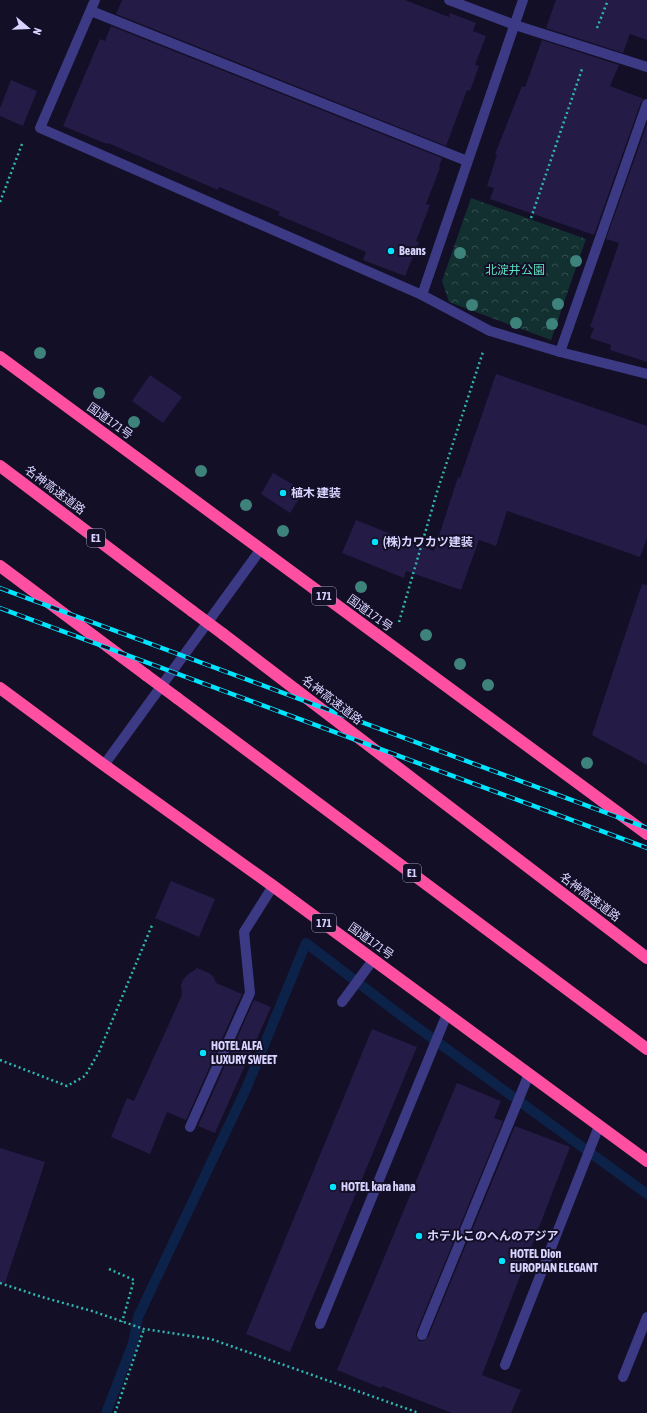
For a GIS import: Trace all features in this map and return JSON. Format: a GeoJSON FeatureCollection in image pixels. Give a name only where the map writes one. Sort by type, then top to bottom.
{"type":"FeatureCollection","features":[{"type":"Feature","properties":{"kind":"highway","name":"国道171号"},"geometry":{"type":"LineString","coordinates":[[0,357],[647,834]]}},
{"type":"Feature","properties":{"kind":"highway","name":"名神高速道路"},"geometry":{"type":"LineString","coordinates":[[0,466],[223,634],[647,958]]}},
{"type":"Feature","properties":{"kind":"highway","name":"E1"},"geometry":{"type":"LineString","coordinates":[[0,566],[647,1049]]}},
{"type":"Feature","properties":{"kind":"highway","name":"国道171号"},"geometry":{"type":"LineString","coordinates":[[0,688],[646,1159]]}},
{"type":"Feature","properties":{"kind":"street"},"geometry":{"type":"LineString","coordinates":[[95,0],[40,128],[422,295],[490,331],[560,352],[647,374]]}},
{"type":"Feature","properties":{"kind":"street"},"geometry":{"type":"LineString","coordinates":[[449,0],[514,25],[647,67]]}},
{"type":"Feature","properties":{"kind":"street"},"geometry":{"type":"LineString","coordinates":[[422,295],[523,0]]}},
{"type":"Feature","properties":{"kind":"street"},"geometry":{"type":"LineString","coordinates":[[90,11],[467,161]]}},
{"type":"Feature","properties":{"kind":"street"},"geometry":{"type":"LineString","coordinates":[[560,352],[647,104]]}},
{"type":"Feature","properties":{"kind":"street"},"geometry":{"type":"LineString","coordinates":[[104,765],[261,549]]}},
{"type":"Feature","properties":{"kind":"street"},"geometry":{"type":"LineString","coordinates":[[190,1127],[250,993],[244,932],[273,886]]}},
{"type":"Feature","properties":{"kind":"street"},"geometry":{"type":"LineString","coordinates":[[342,1002],[373,960]]}},
{"type":"Feature","properties":{"kind":"street"},"geometry":{"type":"LineString","coordinates":[[320,1324],[435,1040],[447,1014]]}},
{"type":"Feature","properties":{"kind":"street"},"geometry":{"type":"LineString","coordinates":[[422,1335],[529,1074]]}},
{"type":"Feature","properties":{"kind":"street"},"geometry":{"type":"LineString","coordinates":[[505,1365],[599,1126]]}},
{"type":"Feature","properties":{"kind":"street"},"geometry":{"type":"LineString","coordinates":[[623,1377],[647,1317]]}},
{"type":"Feature","properties":{"kind":"path"},"geometry":{"type":"LineString","coordinates":[[531,218],[608,0]]}},
{"type":"Feature","properties":{"kind":"path"},"geometry":{"type":"LineString","coordinates":[[0,202],[22,144],[40,128]]}},
{"type":"Feature","properties":{"kind":"path"},"geometry":{"type":"LineString","coordinates":[[392,646],[437,492],[481,361]]}},
{"type":"Feature","properties":{"kind":"path"},"geometry":{"type":"LineString","coordinates":[[0,1060],[67,1086],[85,1076],[99,1052],[153,923]]}},
{"type":"Feature","properties":{"kind":"path"},"geometry":{"type":"LineString","coordinates":[[109,1269],[134,1280],[122,1322]]}},
{"type":"Feature","properties":{"kind":"path"},"geometry":{"type":"LineString","coordinates":[[0,1283],[92,1311],[144,1329],[211,1339],[419,1413]]}},
{"type":"Feature","properties":{"kind":"path"},"geometry":{"type":"LineString","coordinates":[[115,1413],[144,1329]]}},
{"type":"Feature","properties":{"kind":"green space","name":"北淀井公園"},"geometry":{"type":"Polygon","coordinates":[[[471,198],[586,239],[551,340],[449,302],[442,281],[471,198]]]}},
{"type":"Feature","properties":{"kind":"building"},"geometry":{"type":"Polygon","coordinates":[[[122,0],[405,0],[449,17],[450,13],[476,23],[473,31],[486,36],[475,65],[479,66],[470,91],[467,90],[446,146],[116,14],[122,0]]]}},
{"type":"Feature","properties":{"kind":"building"},"geometry":{"type":"Polygon","coordinates":[[[556,0],[647,0],[647,40],[630,34],[623,53],[546,28],[556,0]]]}},
{"type":"Feature","properties":{"kind":"building"},"geometry":{"type":"Polygon","coordinates":[[[111,26],[442,158],[440,168],[426,204],[430,205],[416,241],[419,242],[405,276],[363,260],[366,252],[278,215],[280,212],[219,187],[218,190],[108,143],[107,144],[63,126],[100,39],[105,41],[111,26]]]}},
{"type":"Feature","properties":{"kind":"building"},"geometry":{"type":"Polygon","coordinates":[[[542,40],[619,65],[610,86],[644,99],[641,102],[594,235],[490,199],[494,188],[487,186],[497,155],[495,154],[522,86],[525,87],[542,40]]]}},
{"type":"Feature","properties":{"kind":"building"},"geometry":{"type":"Polygon","coordinates":[[[11,80],[37,91],[23,126],[0,116],[0,108],[11,80]]]}},
{"type":"Feature","properties":{"kind":"building"},"geometry":{"type":"Polygon","coordinates":[[[647,124],[647,362],[610,350],[611,345],[590,338],[594,328],[590,327],[619,243],[606,239],[647,124]]]}},
{"type":"Feature","properties":{"kind":"building"},"geometry":{"type":"Polygon","coordinates":[[[496,374],[647,426],[647,538],[640,557],[507,511],[496,546],[479,540],[461,590],[406,571],[404,578],[342,553],[356,520],[434,551],[458,477],[460,478],[496,374]]]}},
{"type":"Feature","properties":{"kind":"building"},"geometry":{"type":"Polygon","coordinates":[[[150,375],[182,397],[163,423],[132,401],[150,375]]]}},
{"type":"Feature","properties":{"kind":"building","name":"植木 建装"},"geometry":{"type":"Polygon","coordinates":[[[273,473],[304,491],[290,513],[261,494],[273,473]]]}},
{"type":"Feature","properties":{"kind":"building"},"geometry":{"type":"Polygon","coordinates":[[[642,584],[647,585],[647,765],[592,735],[642,584]]]}},
{"type":"Feature","properties":{"kind":"building"},"geometry":{"type":"Polygon","coordinates":[[[171,881],[215,899],[199,937],[155,918],[171,881]]]}},
{"type":"Feature","properties":{"kind":"building","name":"HOTEL ALFA LUXURY SWEET"},"geometry":{"type":"Polygon","coordinates":[[[197,968],[209,973],[214,977],[216,983],[242,994],[186,1120],[167,1112],[150,1154],[111,1137],[127,1098],[134,1101],[182,995],[181,985],[183,980],[197,968]]]}},
{"type":"Feature","properties":{"kind":"building"},"geometry":{"type":"Polygon","coordinates":[[[254,1000],[271,1007],[215,1133],[198,1126],[254,1000]]]}},
{"type":"Feature","properties":{"kind":"building","name":"HOTEL kara hana"},"geometry":{"type":"Polygon","coordinates":[[[372,1029],[417,1047],[290,1352],[246,1334],[372,1029]]]}},
{"type":"Feature","properties":{"kind":"building"},"geometry":{"type":"Polygon","coordinates":[[[457,1083],[501,1101],[494,1118],[503,1121],[416,1333],[419,1341],[423,1341],[428,1337],[515,1126],[570,1147],[482,1375],[521,1390],[511,1413],[452,1413],[382,1386],[381,1388],[337,1370],[457,1083]]]}},
{"type":"Feature","properties":{"kind":"building"},"geometry":{"type":"Polygon","coordinates":[[[0,1148],[45,1162],[5,1283],[0,1282],[0,1148]]]}},
{"type":"Feature","properties":{"kind":"waterway"},"geometry":{"type":"LineString","coordinates":[[106,1413],[133,1343],[138,1317],[246,1089],[306,943],[403,1017],[647,1194]]}},
{"type":"Feature","properties":{"kind":"railway"},"geometry":{"type":"LineString","coordinates":[[0,588],[647,828]]}},
{"type":"Feature","properties":{"kind":"railway"},"geometry":{"type":"LineString","coordinates":[[0,608],[647,848]]}},
{"type":"Feature","properties":{"kind":"place","name":"Beans"},"geometry":{"type":"Point","coordinates":[391,251]}},
{"type":"Feature","properties":{"kind":"place","name":"植木 建装"},"geometry":{"type":"Point","coordinates":[283,493]}},
{"type":"Feature","properties":{"kind":"place","name":"(株)カワカツ建装"},"geometry":{"type":"Point","coordinates":[375,542]}},
{"type":"Feature","properties":{"kind":"place","name":"HOTEL ALFA LUXURY SWEET"},"geometry":{"type":"Point","coordinates":[203,1053]}},
{"type":"Feature","properties":{"kind":"place","name":"HOTEL kara hana"},"geometry":{"type":"Point","coordinates":[333,1187]}},
{"type":"Feature","properties":{"kind":"place","name":"ホテルこのへんのアジア"},"geometry":{"type":"Point","coordinates":[419,1236]}},
{"type":"Feature","properties":{"kind":"place","name":"HOTEL Dion EUROPIAN ELEGANT"},"geometry":{"type":"Point","coordinates":[502,1261]}}]}
